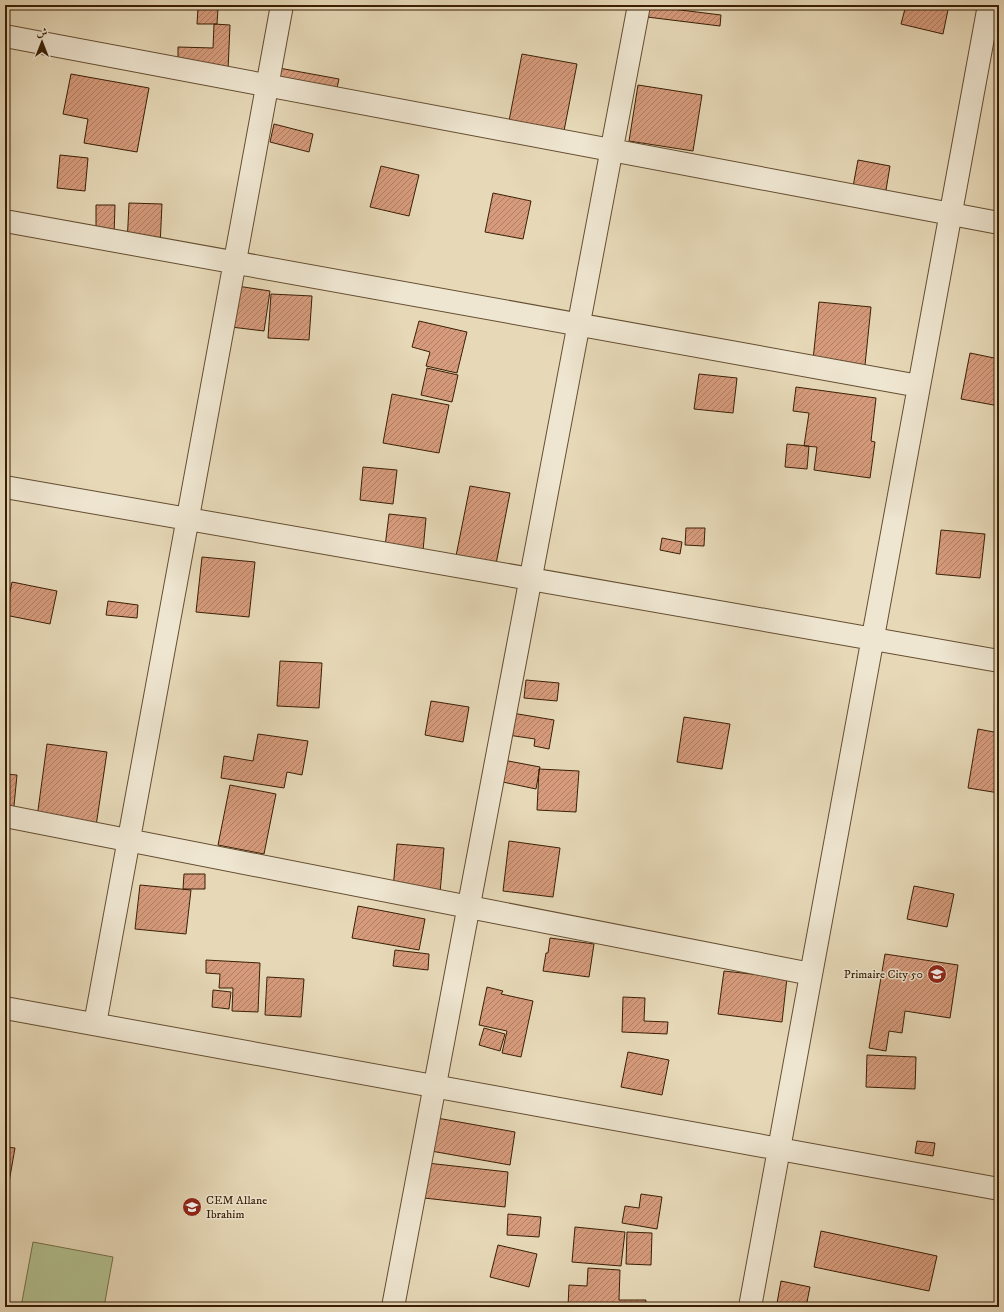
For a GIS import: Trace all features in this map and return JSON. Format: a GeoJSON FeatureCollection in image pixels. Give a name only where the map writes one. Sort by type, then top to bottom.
{"type":"FeatureCollection","features":[{"type":"Feature","properties":{"kind":"street"},"geometry":{"type":"LineString","coordinates":[[95,1024],[282,5]]}},
{"type":"Feature","properties":{"kind":"street"},"geometry":{"type":"LineString","coordinates":[[393,1307],[639,5]]}},
{"type":"Feature","properties":{"kind":"street"},"geometry":{"type":"LineString","coordinates":[[750,1307],[989,5]]}},
{"type":"Feature","properties":{"kind":"street"},"geometry":{"type":"LineString","coordinates":[[5,36],[999,223]]}},
{"type":"Feature","properties":{"kind":"street"},"geometry":{"type":"LineString","coordinates":[[5,221],[919,386]]}},
{"type":"Feature","properties":{"kind":"street"},"geometry":{"type":"LineString","coordinates":[[5,487],[999,661]]}},
{"type":"Feature","properties":{"kind":"street"},"geometry":{"type":"LineString","coordinates":[[5,816],[811,974]]}},
{"type":"Feature","properties":{"kind":"street"},"geometry":{"type":"LineString","coordinates":[[5,1008],[999,1189]]}},
{"type":"Feature","properties":{"kind":"green space"},"geometry":{"type":"Polygon","coordinates":[[[33,1242],[113,1257],[104,1307],[21,1307],[33,1242]]]}},
{"type":"Feature","properties":{"kind":"building"},"geometry":{"type":"Polygon","coordinates":[[[906,5],[949,5],[943,34],[901,24],[906,5]]]}},
{"type":"Feature","properties":{"kind":"building"},"geometry":{"type":"Polygon","coordinates":[[[648,6],[721,15],[720,26],[647,17],[648,6]]]}},
{"type":"Feature","properties":{"kind":"building"},"geometry":{"type":"Polygon","coordinates":[[[198,8],[218,9],[217,24],[197,24],[198,8]]]}},
{"type":"Feature","properties":{"kind":"building"},"geometry":{"type":"Polygon","coordinates":[[[214,24],[230,25],[228,70],[178,68],[178,47],[213,48],[214,24]]]}},
{"type":"Feature","properties":{"kind":"building"},"geometry":{"type":"Polygon","coordinates":[[[522,54],[577,64],[563,136],[508,126],[522,54]]]}},
{"type":"Feature","properties":{"kind":"building"},"geometry":{"type":"Polygon","coordinates":[[[279,68],[339,79],[335,97],[276,87],[279,68]]]}},
{"type":"Feature","properties":{"kind":"building"},"geometry":{"type":"Polygon","coordinates":[[[71,74],[149,88],[137,152],[84,143],[88,119],[63,114],[71,74]]]}},
{"type":"Feature","properties":{"kind":"building"},"geometry":{"type":"Polygon","coordinates":[[[638,85],[702,95],[693,151],[629,141],[638,85]]]}},
{"type":"Feature","properties":{"kind":"building"},"geometry":{"type":"Polygon","coordinates":[[[274,124],[313,134],[309,152],[270,142],[274,124]]]}},
{"type":"Feature","properties":{"kind":"building"},"geometry":{"type":"Polygon","coordinates":[[[60,155],[88,158],[85,191],[57,188],[60,155]]]}},
{"type":"Feature","properties":{"kind":"building"},"geometry":{"type":"Polygon","coordinates":[[[858,160],[890,166],[884,202],[851,197],[858,160]]]}},
{"type":"Feature","properties":{"kind":"building"},"geometry":{"type":"Polygon","coordinates":[[[381,166],[419,175],[409,216],[370,207],[381,166]]]}},
{"type":"Feature","properties":{"kind":"building"},"geometry":{"type":"Polygon","coordinates":[[[493,193],[531,201],[523,239],[485,232],[493,193]]]}},
{"type":"Feature","properties":{"kind":"building"},"geometry":{"type":"Polygon","coordinates":[[[129,203],[162,204],[160,246],[127,245],[129,203]]]}},
{"type":"Feature","properties":{"kind":"building"},"geometry":{"type":"Polygon","coordinates":[[[96,205],[115,205],[114,236],[96,235],[96,205]]]}},
{"type":"Feature","properties":{"kind":"building"},"geometry":{"type":"Polygon","coordinates":[[[237,286],[270,291],[264,331],[231,327],[237,286]]]}},
{"type":"Feature","properties":{"kind":"building"},"geometry":{"type":"Polygon","coordinates":[[[271,294],[312,296],[309,340],[268,338],[271,294]]]}},
{"type":"Feature","properties":{"kind":"building"},"geometry":{"type":"Polygon","coordinates":[[[819,302],[871,307],[865,365],[813,360],[819,302]]]}},
{"type":"Feature","properties":{"kind":"building"},"geometry":{"type":"Polygon","coordinates":[[[419,321],[467,332],[457,373],[426,366],[430,352],[412,347],[419,321]]]}},
{"type":"Feature","properties":{"kind":"building"},"geometry":{"type":"Polygon","coordinates":[[[970,353],[999,359],[999,406],[961,399],[970,353]]]}},
{"type":"Feature","properties":{"kind":"building"},"geometry":{"type":"Polygon","coordinates":[[[427,368],[458,375],[452,402],[421,395],[427,368]]]}},
{"type":"Feature","properties":{"kind":"building"},"geometry":{"type":"Polygon","coordinates":[[[699,374],[737,378],[733,413],[694,409],[699,374]]]}},
{"type":"Feature","properties":{"kind":"building"},"geometry":{"type":"Polygon","coordinates":[[[796,387],[876,398],[871,441],[875,442],[870,478],[814,470],[817,447],[804,446],[809,413],[793,411],[796,387]]]}},
{"type":"Feature","properties":{"kind":"building"},"geometry":{"type":"Polygon","coordinates":[[[392,394],[449,405],[439,453],[383,443],[392,394]]]}},
{"type":"Feature","properties":{"kind":"building"},"geometry":{"type":"Polygon","coordinates":[[[787,444],[809,446],[807,469],[785,467],[787,444]]]}},
{"type":"Feature","properties":{"kind":"building"},"geometry":{"type":"Polygon","coordinates":[[[363,467],[397,470],[393,504],[360,500],[363,467]]]}},
{"type":"Feature","properties":{"kind":"building"},"geometry":{"type":"Polygon","coordinates":[[[470,486],[510,493],[495,569],[455,561],[470,486]]]}},
{"type":"Feature","properties":{"kind":"building"},"geometry":{"type":"Polygon","coordinates":[[[389,514],[426,518],[423,551],[385,547],[389,514]]]}},
{"type":"Feature","properties":{"kind":"building"},"geometry":{"type":"Polygon","coordinates":[[[686,528],[705,528],[704,546],[685,545],[686,528]]]}},
{"type":"Feature","properties":{"kind":"building"},"geometry":{"type":"Polygon","coordinates":[[[941,530],[985,534],[980,578],[936,574],[941,530]]]}},
{"type":"Feature","properties":{"kind":"building"},"geometry":{"type":"Polygon","coordinates":[[[662,538],[682,542],[680,554],[660,550],[662,538]]]}},
{"type":"Feature","properties":{"kind":"building"},"geometry":{"type":"Polygon","coordinates":[[[202,557],[255,562],[249,617],[196,612],[202,557]]]}},
{"type":"Feature","properties":{"kind":"building"},"geometry":{"type":"Polygon","coordinates":[[[12,582],[57,591],[50,624],[5,615],[12,582]]]}},
{"type":"Feature","properties":{"kind":"building"},"geometry":{"type":"Polygon","coordinates":[[[108,601],[138,605],[137,618],[106,615],[108,601]]]}},
{"type":"Feature","properties":{"kind":"building"},"geometry":{"type":"Polygon","coordinates":[[[280,661],[322,663],[319,708],[277,706],[280,661]]]}},
{"type":"Feature","properties":{"kind":"building"},"geometry":{"type":"Polygon","coordinates":[[[526,680],[559,683],[557,701],[524,698],[526,680]]]}},
{"type":"Feature","properties":{"kind":"building"},"geometry":{"type":"Polygon","coordinates":[[[431,701],[469,707],[463,742],[425,735],[431,701]]]}},
{"type":"Feature","properties":{"kind":"building"},"geometry":{"type":"Polygon","coordinates":[[[512,713],[554,720],[549,749],[534,746],[535,739],[508,735],[512,713]]]}},
{"type":"Feature","properties":{"kind":"building"},"geometry":{"type":"Polygon","coordinates":[[[684,717],[730,724],[722,769],[677,762],[684,717]]]}},
{"type":"Feature","properties":{"kind":"building"},"geometry":{"type":"Polygon","coordinates":[[[978,729],[999,733],[999,793],[968,788],[978,729]]]}},
{"type":"Feature","properties":{"kind":"building"},"geometry":{"type":"Polygon","coordinates":[[[258,734],[308,741],[302,775],[287,772],[284,788],[221,778],[224,756],[253,761],[258,734]]]}},
{"type":"Feature","properties":{"kind":"building"},"geometry":{"type":"Polygon","coordinates":[[[47,744],[107,752],[95,833],[36,825],[47,744]]]}},
{"type":"Feature","properties":{"kind":"building"},"geometry":{"type":"Polygon","coordinates":[[[503,760],[540,767],[536,789],[498,781],[503,760]]]}},
{"type":"Feature","properties":{"kind":"building"},"geometry":{"type":"Polygon","coordinates":[[[539,769],[579,771],[576,812],[537,810],[539,769]]]}},
{"type":"Feature","properties":{"kind":"building"},"geometry":{"type":"Polygon","coordinates":[[[5,774],[17,775],[13,816],[5,815],[5,774]]]}},
{"type":"Feature","properties":{"kind":"building"},"geometry":{"type":"Polygon","coordinates":[[[230,785],[276,794],[264,854],[218,845],[230,785]]]}},
{"type":"Feature","properties":{"kind":"building"},"geometry":{"type":"Polygon","coordinates":[[[509,841],[560,848],[553,897],[503,891],[509,841]]]}},
{"type":"Feature","properties":{"kind":"building"},"geometry":{"type":"Polygon","coordinates":[[[397,844],[444,848],[440,893],[393,889],[397,844]]]}},
{"type":"Feature","properties":{"kind":"building"},"geometry":{"type":"Polygon","coordinates":[[[184,874],[205,874],[205,889],[183,889],[184,874]]]}},
{"type":"Feature","properties":{"kind":"building"},"geometry":{"type":"Polygon","coordinates":[[[140,885],[191,890],[186,934],[135,929],[140,885]]]}},
{"type":"Feature","properties":{"kind":"building"},"geometry":{"type":"Polygon","coordinates":[[[914,886],[954,894],[947,927],[907,919],[914,886]]]}},
{"type":"Feature","properties":{"kind":"building"},"geometry":{"type":"Polygon","coordinates":[[[358,906],[425,919],[419,950],[352,938],[358,906]]]}},
{"type":"Feature","properties":{"kind":"building"},"geometry":{"type":"Polygon","coordinates":[[[550,938],[594,944],[589,977],[543,971],[550,938]]]}},
{"type":"Feature","properties":{"kind":"building"},"geometry":{"type":"Polygon","coordinates":[[[395,950],[429,954],[428,970],[393,966],[395,950]]]}},
{"type":"Feature","properties":{"kind":"building"},"geometry":{"type":"Polygon","coordinates":[[[885,954],[958,965],[950,1018],[905,1011],[902,1033],[889,1031],[886,1051],[869,1048],[885,954]]]}},
{"type":"Feature","properties":{"kind":"building"},"geometry":{"type":"Polygon","coordinates":[[[206,960],[260,963],[258,1012],[232,1011],[233,988],[219,988],[220,974],[206,973],[206,960]]]}},
{"type":"Feature","properties":{"kind":"building"},"geometry":{"type":"Polygon","coordinates":[[[724,971],[787,978],[782,1022],[718,1014],[724,971]]]}},
{"type":"Feature","properties":{"kind":"building"},"geometry":{"type":"Polygon","coordinates":[[[267,977],[304,979],[301,1017],[265,1015],[267,977]]]}},
{"type":"Feature","properties":{"kind":"building"},"geometry":{"type":"Polygon","coordinates":[[[487,987],[503,991],[501,994],[533,1001],[521,1057],[502,1053],[507,1031],[479,1025],[487,987]]]}},
{"type":"Feature","properties":{"kind":"building"},"geometry":{"type":"Polygon","coordinates":[[[213,990],[231,992],[229,1009],[212,1007],[213,990]]]}},
{"type":"Feature","properties":{"kind":"building"},"geometry":{"type":"Polygon","coordinates":[[[623,997],[645,998],[644,1021],[668,1022],[667,1034],[622,1032],[623,997]]]}},
{"type":"Feature","properties":{"kind":"building"},"geometry":{"type":"Polygon","coordinates":[[[484,1028],[505,1034],[500,1051],[479,1045],[484,1028]]]}},
{"type":"Feature","properties":{"kind":"building"},"geometry":{"type":"Polygon","coordinates":[[[628,1052],[669,1060],[662,1095],[621,1087],[628,1052]]]}},
{"type":"Feature","properties":{"kind":"building"},"geometry":{"type":"Polygon","coordinates":[[[867,1055],[916,1057],[915,1089],[866,1087],[867,1055]]]}},
{"type":"Feature","properties":{"kind":"building"},"geometry":{"type":"Polygon","coordinates":[[[437,1118],[515,1132],[510,1165],[431,1151],[437,1118]]]}},
{"type":"Feature","properties":{"kind":"building"},"geometry":{"type":"Polygon","coordinates":[[[917,1141],[935,1143],[933,1156],[915,1153],[917,1141]]]}},
{"type":"Feature","properties":{"kind":"building"},"geometry":{"type":"Polygon","coordinates":[[[5,1147],[15,1148],[5,1205],[5,1147]]]}},
{"type":"Feature","properties":{"kind":"building"},"geometry":{"type":"Polygon","coordinates":[[[427,1163],[508,1172],[505,1207],[424,1198],[427,1163]]]}},
{"type":"Feature","properties":{"kind":"building"},"geometry":{"type":"Polygon","coordinates":[[[641,1194],[662,1197],[657,1229],[622,1223],[625,1206],[639,1208],[641,1194]]]}},
{"type":"Feature","properties":{"kind":"building"},"geometry":{"type":"Polygon","coordinates":[[[508,1214],[541,1217],[539,1237],[507,1235],[508,1214]]]}},
{"type":"Feature","properties":{"kind":"building"},"geometry":{"type":"Polygon","coordinates":[[[575,1227],[625,1232],[621,1266],[572,1262],[575,1227]]]}},
{"type":"Feature","properties":{"kind":"building"},"geometry":{"type":"Polygon","coordinates":[[[821,1231],[937,1256],[929,1291],[814,1267],[821,1231]]]}},
{"type":"Feature","properties":{"kind":"building"},"geometry":{"type":"Polygon","coordinates":[[[627,1232],[652,1233],[651,1265],[626,1264],[627,1232]]]}},
{"type":"Feature","properties":{"kind":"building"},"geometry":{"type":"Polygon","coordinates":[[[498,1245],[537,1254],[529,1287],[490,1277],[498,1245]]]}},
{"type":"Feature","properties":{"kind":"building"},"geometry":{"type":"Polygon","coordinates":[[[588,1268],[620,1270],[619,1300],[646,1300],[645,1307],[568,1306],[569,1285],[587,1286],[588,1268]]]}},
{"type":"Feature","properties":{"kind":"building"},"geometry":{"type":"Polygon","coordinates":[[[781,1281],[810,1287],[806,1307],[795,1307],[777,1303],[781,1281]]]}},
{"type":"Feature","properties":{"kind":"place","name":"Primaire City 50"},"geometry":{"type":"Point","coordinates":[937,974]}},
{"type":"Feature","properties":{"kind":"place","name":"CEM Allane Ibrahim"},"geometry":{"type":"Point","coordinates":[192,1207]}}]}
